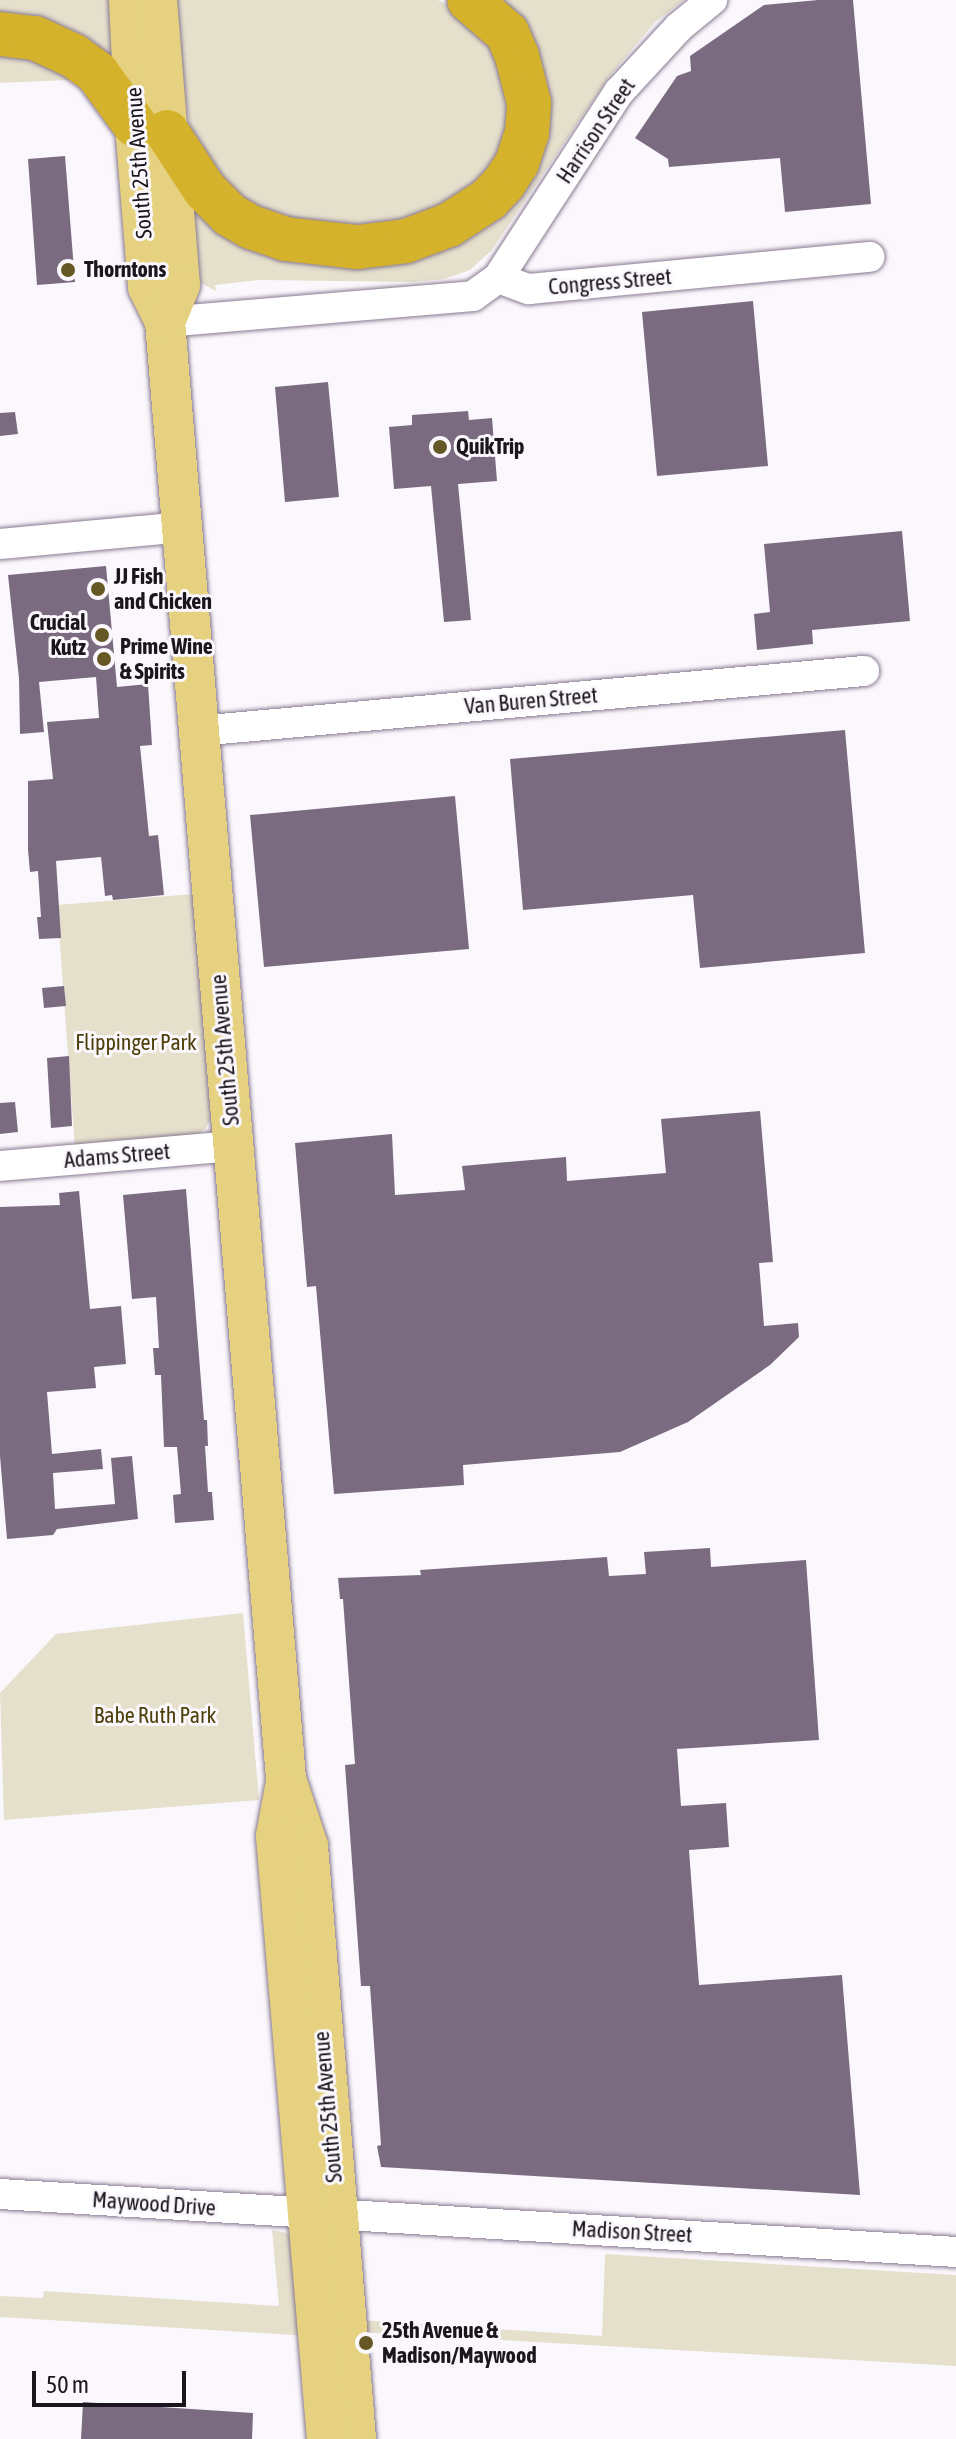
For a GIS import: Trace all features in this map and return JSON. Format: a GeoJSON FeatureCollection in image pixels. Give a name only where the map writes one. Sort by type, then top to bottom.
{"type":"FeatureCollection","features":[{"type":"Feature","properties":{"kind":"highway"},"geometry":{"type":"LineString","coordinates":[[0,34],[35,38],[74,56],[97,73],[230,215],[251,227],[285,239],[358,247],[406,241],[449,225],[489,199],[517,163],[527,133],[529,103],[517,56],[507,33],[469,0]]}},
{"type":"Feature","properties":{"kind":"main road","name":"South 25th Avenue"},"geometry":{"type":"LineString","coordinates":[[144,8],[151,128],[180,285],[165,322],[286,1779],[276,1836],[323,2214],[356,2439]]}},
{"type":"Feature","properties":{"kind":"main road","name":"South 25th Avenue"},"geometry":{"type":"LineString","coordinates":[[323,2214],[327,2439]]}},
{"type":"Feature","properties":{"kind":"street","name":"Harrison Street"},"geometry":{"type":"LineString","coordinates":[[498,278],[619,92],[679,27],[712,0]]}},
{"type":"Feature","properties":{"kind":"street","name":"Congress Street"},"geometry":{"type":"LineString","coordinates":[[498,278],[529,289],[870,257]]}},
{"type":"Feature","properties":{"kind":"street"},"geometry":{"type":"LineString","coordinates":[[165,322],[473,296],[498,278]]}},
{"type":"Feature","properties":{"kind":"street"},"geometry":{"type":"LineString","coordinates":[[0,544],[182,527]]}},
{"type":"Feature","properties":{"kind":"street","name":"Van Buren Street"},"geometry":{"type":"LineString","coordinates":[[198,731],[864,671]]}},
{"type":"Feature","properties":{"kind":"street","name":"Adams Street"},"geometry":{"type":"LineString","coordinates":[[0,1166],[233,1146]]}},
{"type":"Feature","properties":{"kind":"street","name":"Maywood Drive"},"geometry":{"type":"LineString","coordinates":[[0,2194],[323,2214]]}},
{"type":"Feature","properties":{"kind":"street","name":"Madison Street"},"geometry":{"type":"LineString","coordinates":[[323,2214],[956,2252]]}},
{"type":"Feature","properties":{"kind":"green space"},"geometry":{"type":"Polygon","coordinates":[[[0,0],[109,0],[116,66],[0,24],[0,0]]]}},
{"type":"Feature","properties":{"kind":"green space"},"geometry":{"type":"Polygon","coordinates":[[[174,0],[438,0],[452,7],[497,50],[514,122],[491,173],[442,213],[337,232],[243,204],[193,139],[172,32],[174,0]]]}},
{"type":"Feature","properties":{"kind":"green space"},"geometry":{"type":"Polygon","coordinates":[[[487,0],[684,0],[655,22],[608,78],[491,251],[470,270],[444,279],[413,282],[259,280],[215,285],[216,291],[201,283],[196,276],[187,174],[325,257],[528,165],[487,0]]]}},
{"type":"Feature","properties":{"kind":"green space"},"geometry":{"type":"Polygon","coordinates":[[[0,43],[91,79],[0,83],[0,43]]]}},
{"type":"Feature","properties":{"kind":"green space","name":"Flippinger Park"},"geometry":{"type":"Polygon","coordinates":[[[193,894],[211,1119],[205,1129],[190,1139],[75,1148],[57,905],[193,894]]]}},
{"type":"Feature","properties":{"kind":"green space","name":"Babe Ruth Park"},"geometry":{"type":"Polygon","coordinates":[[[243,1613],[259,1800],[4,1820],[0,1693],[56,1634],[243,1613]]]}},
{"type":"Feature","properties":{"kind":"green space"},"geometry":{"type":"Polygon","coordinates":[[[272,2230],[297,2235],[309,2336],[0,2317],[0,2296],[43,2298],[44,2291],[279,2306],[272,2230]]]}},
{"type":"Feature","properties":{"kind":"green space"},"geometry":{"type":"Polygon","coordinates":[[[605,2254],[956,2275],[956,2366],[359,2332],[359,2320],[602,2336],[605,2254]]]}},
{"type":"Feature","properties":{"kind":"building"},"geometry":{"type":"Polygon","coordinates":[[[853,0],[871,204],[785,212],[780,158],[669,167],[668,159],[635,138],[677,76],[691,71],[690,56],[764,5],[853,0]]]}},
{"type":"Feature","properties":{"kind":"building"},"geometry":{"type":"Polygon","coordinates":[[[65,156],[75,282],[37,285],[28,159],[65,156]]]}},
{"type":"Feature","properties":{"kind":"building"},"geometry":{"type":"Polygon","coordinates":[[[753,301],[768,466],[657,476],[642,312],[753,301]]]}},
{"type":"Feature","properties":{"kind":"building"},"geometry":{"type":"Polygon","coordinates":[[[328,382],[339,497],[285,502],[275,387],[328,382]]]}},
{"type":"Feature","properties":{"kind":"building","name":"QuikTrip"},"geometry":{"type":"Polygon","coordinates":[[[468,411],[469,420],[492,418],[497,481],[458,484],[471,620],[444,622],[431,486],[394,489],[389,427],[412,425],[412,415],[468,411]]]}},
{"type":"Feature","properties":{"kind":"building"},"geometry":{"type":"Polygon","coordinates":[[[15,412],[18,434],[0,436],[0,413],[15,412]]]}},
{"type":"Feature","properties":{"kind":"building"},"geometry":{"type":"Polygon","coordinates":[[[902,531],[910,621],[812,630],[813,644],[757,650],[754,614],[770,612],[764,544],[902,531]]]}},
{"type":"Feature","properties":{"kind":"building"},"geometry":{"type":"Polygon","coordinates":[[[106,566],[117,687],[148,684],[152,745],[140,746],[149,836],[158,835],[164,895],[113,900],[112,895],[105,896],[101,857],[56,861],[61,938],[39,939],[38,871],[30,872],[28,850],[28,781],[53,779],[47,722],[99,718],[96,677],[39,682],[44,732],[20,734],[19,678],[8,575],[106,566]]]}},
{"type":"Feature","properties":{"kind":"building"},"geometry":{"type":"Polygon","coordinates":[[[845,730],[865,953],[700,968],[693,895],[523,910],[510,759],[845,730]]]}},
{"type":"Feature","properties":{"kind":"building"},"geometry":{"type":"Polygon","coordinates":[[[455,796],[469,949],[264,967],[250,815],[455,796]]]}},
{"type":"Feature","properties":{"kind":"building"},"geometry":{"type":"Polygon","coordinates":[[[64,986],[66,1006],[44,1008],[42,988],[64,986]]]}},
{"type":"Feature","properties":{"kind":"building"},"geometry":{"type":"Polygon","coordinates":[[[69,1056],[72,1126],[51,1128],[47,1058],[69,1056]]]}},
{"type":"Feature","properties":{"kind":"building"},"geometry":{"type":"Polygon","coordinates":[[[15,1102],[18,1132],[0,1134],[0,1103],[15,1102]]]}},
{"type":"Feature","properties":{"kind":"building"},"geometry":{"type":"Polygon","coordinates":[[[760,1111],[773,1262],[759,1263],[764,1326],[798,1323],[799,1337],[770,1365],[688,1422],[620,1452],[463,1465],[464,1485],[334,1494],[316,1286],[307,1287],[295,1143],[392,1134],[395,1195],[465,1190],[462,1166],[566,1157],[567,1181],[666,1173],[661,1119],[760,1111]]]}},
{"type":"Feature","properties":{"kind":"building"},"geometry":{"type":"Polygon","coordinates":[[[186,1189],[204,1420],[207,1420],[208,1492],[212,1492],[214,1520],[175,1523],[173,1495],[181,1494],[177,1447],[164,1447],[161,1375],[155,1375],[153,1348],[159,1348],[156,1297],[132,1299],[123,1195],[186,1189]]]}},
{"type":"Feature","properties":{"kind":"building"},"geometry":{"type":"Polygon","coordinates":[[[79,1191],[90,1309],[121,1306],[126,1364],[94,1367],[96,1388],[47,1392],[52,1454],[101,1449],[103,1469],[53,1473],[55,1509],[115,1504],[111,1458],[132,1456],[138,1519],[57,1529],[53,1535],[7,1539],[0,1456],[0,1207],[60,1205],[59,1193],[79,1191]]]}},
{"type":"Feature","properties":{"kind":"building"},"geometry":{"type":"Polygon","coordinates":[[[710,1548],[711,1567],[806,1560],[819,1740],[677,1749],[681,1806],[726,1803],[729,1847],[689,1850],[699,1985],[842,1975],[860,2195],[381,2167],[377,2146],[381,2145],[370,1986],[361,1986],[345,1765],[355,1764],[343,1599],[340,1599],[338,1578],[421,1575],[420,1570],[607,1557],[609,1576],[646,1574],[644,1552],[710,1548]]]}},
{"type":"Feature","properties":{"kind":"building"},"geometry":{"type":"Polygon","coordinates":[[[83,2402],[253,2413],[252,2439],[81,2439],[83,2402]]]}},
{"type":"Feature","properties":{"kind":"place","name":"Thorntons"},"geometry":{"type":"Point","coordinates":[68,270]}},
{"type":"Feature","properties":{"kind":"place","name":"QuikTrip"},"geometry":{"type":"Point","coordinates":[440,447]}},
{"type":"Feature","properties":{"kind":"place","name":"JJ Fish and Chicken"},"geometry":{"type":"Point","coordinates":[98,589]}},
{"type":"Feature","properties":{"kind":"place","name":"Crucial Kutz"},"geometry":{"type":"Point","coordinates":[102,635]}},
{"type":"Feature","properties":{"kind":"place","name":"Prime Wine & Spirits"},"geometry":{"type":"Point","coordinates":[104,659]}},
{"type":"Feature","properties":{"kind":"place","name":"25th Avenue & Madison/Maywood"},"geometry":{"type":"Point","coordinates":[366,2343]}}]}
